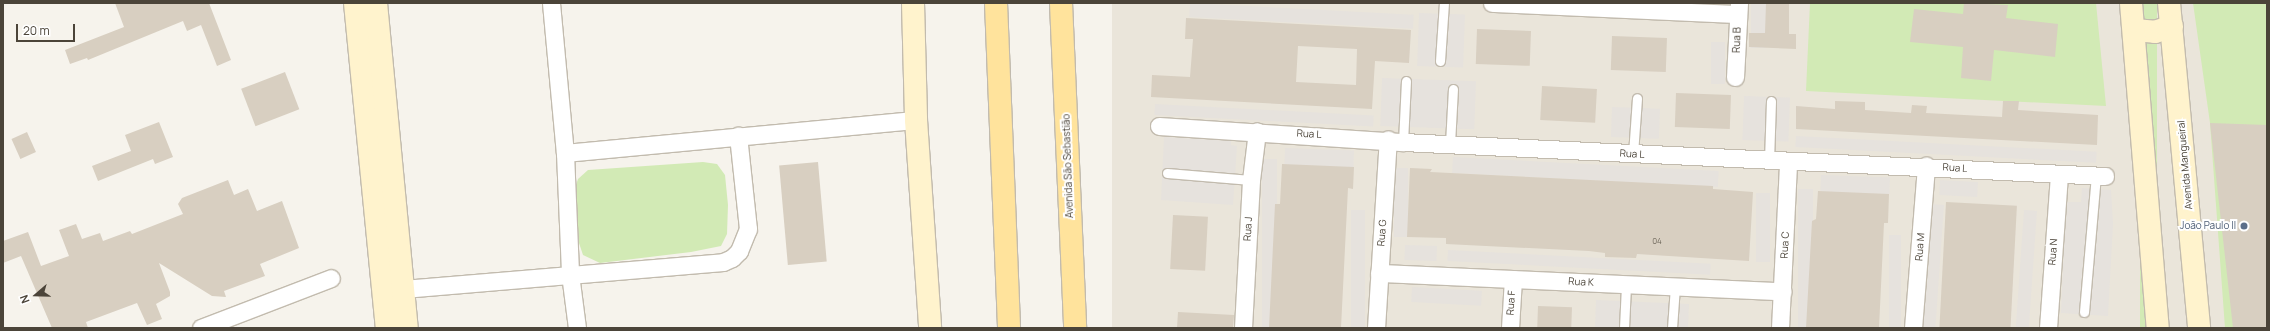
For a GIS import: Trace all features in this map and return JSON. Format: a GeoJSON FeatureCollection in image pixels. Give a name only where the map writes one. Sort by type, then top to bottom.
{"type":"FeatureCollection","features":[{"type":"Feature","properties":{"kind":"main road"},"geometry":{"type":"LineString","coordinates":[[996,3],[1009,328]]}},
{"type":"Feature","properties":{"kind":"main road","name":"Avenida São Sebastião"},"geometry":{"type":"LineString","coordinates":[[1061,3],[1075,328]]}},
{"type":"Feature","properties":{"kind":"street"},"geometry":{"type":"LineString","coordinates":[[355,3],[387,328]]}},
{"type":"Feature","properties":{"kind":"street"},"geometry":{"type":"LineString","coordinates":[[376,3],[407,328]]}},
{"type":"Feature","properties":{"kind":"street"},"geometry":{"type":"LineString","coordinates":[[550,3],[564,153],[570,274],[577,328]]}},
{"type":"Feature","properties":{"kind":"street"},"geometry":{"type":"LineString","coordinates":[[913,3],[916,120],[930,328]]}},
{"type":"Feature","properties":{"kind":"street"},"geometry":{"type":"LineString","coordinates":[[1492,3],[1738,8]]}},
{"type":"Feature","properties":{"kind":"street"},"geometry":{"type":"LineString","coordinates":[[2131,3],[2158,328]]}},
{"type":"Feature","properties":{"kind":"street","name":"Avenida Mangueiral"},"geometry":{"type":"LineString","coordinates":[[2170,3],[2199,328]]}},
{"type":"Feature","properties":{"kind":"street","name":"Rua B"},"geometry":{"type":"LineString","coordinates":[[1735,77],[1738,8]]}},
{"type":"Feature","properties":{"kind":"street"},"geometry":{"type":"LineString","coordinates":[[2134,30],[2155,32],[2172,26]]}},
{"type":"Feature","properties":{"kind":"street"},"geometry":{"type":"LineString","coordinates":[[564,153],[916,120]]}},
{"type":"Feature","properties":{"kind":"street","name":"Rua L"},"geometry":{"type":"LineString","coordinates":[[1159,126],[1633,154],[1788,162],[1926,166],[2059,175],[2101,176]]}},
{"type":"Feature","properties":{"kind":"street","name":"Rua J"},"geometry":{"type":"LineString","coordinates":[[1243,328],[1251,180],[1257,131]]}},
{"type":"Feature","properties":{"kind":"street"},"geometry":{"type":"LineString","coordinates":[[403,289],[723,262],[732,258],[738,251],[748,228],[738,136]]}},
{"type":"Feature","properties":{"kind":"street","name":"Rua G"},"geometry":{"type":"LineString","coordinates":[[1376,328],[1379,273],[1395,140]]}},
{"type":"Feature","properties":{"kind":"street","name":"Rua C"},"geometry":{"type":"LineString","coordinates":[[1780,328],[1788,162]]}},
{"type":"Feature","properties":{"kind":"street","name":"Rua M"},"geometry":{"type":"LineString","coordinates":[[1913,328],[1926,166]]}},
{"type":"Feature","properties":{"kind":"street","name":"Rua N"},"geometry":{"type":"LineString","coordinates":[[2048,328],[2059,175]]}},
{"type":"Feature","properties":{"kind":"street","name":"Rua K"},"geometry":{"type":"LineString","coordinates":[[1379,273],[1782,291]]}},
{"type":"Feature","properties":{"kind":"street"},"geometry":{"type":"LineString","coordinates":[[201,328],[331,278]]}},
{"type":"Feature","properties":{"kind":"street","name":"Rua F"},"geometry":{"type":"LineString","coordinates":[[1510,328],[1513,279]]}},
{"type":"Feature","properties":{"kind":"lane"},"geometry":{"type":"LineString","coordinates":[[1440,61],[1444,3]]}},
{"type":"Feature","properties":{"kind":"lane"},"geometry":{"type":"LineString","coordinates":[[1395,140],[1406,81]]}},
{"type":"Feature","properties":{"kind":"lane"},"geometry":{"type":"LineString","coordinates":[[1450,144],[1453,89]]}},
{"type":"Feature","properties":{"kind":"lane"},"geometry":{"type":"LineString","coordinates":[[1633,154],[1637,98]]}},
{"type":"Feature","properties":{"kind":"lane"},"geometry":{"type":"LineString","coordinates":[[1769,161],[1771,101]]}},
{"type":"Feature","properties":{"kind":"lane"},"geometry":{"type":"LineString","coordinates":[[1166,173],[1251,180]]}},
{"type":"Feature","properties":{"kind":"lane"},"geometry":{"type":"LineString","coordinates":[[2084,312],[2101,176]]}},
{"type":"Feature","properties":{"kind":"lane"},"geometry":{"type":"LineString","coordinates":[[1624,328],[1626,285]]}},
{"type":"Feature","properties":{"kind":"lane"},"geometry":{"type":"LineString","coordinates":[[1672,328],[1675,286]]}},
{"type":"Feature","properties":{"kind":"shaded area"},"geometry":{"type":"Polygon","coordinates":[[[1112,3],[2267,3],[2267,328],[1112,328],[1112,3]]]}},
{"type":"Feature","properties":{"kind":"shaded area"},"geometry":{"type":"Polygon","coordinates":[[[1190,3],[1414,15],[1413,29],[1189,17],[1190,3]]]}},
{"type":"Feature","properties":{"kind":"shaded area"},"geometry":{"type":"Polygon","coordinates":[[[1751,3],[1766,3],[1766,48],[1751,48],[1751,3]]]}},
{"type":"Feature","properties":{"kind":"shaded area"},"geometry":{"type":"Polygon","coordinates":[[[1419,13],[1465,15],[1463,68],[1417,66],[1419,13]]]}},
{"type":"Feature","properties":{"kind":"shaded area"},"geometry":{"type":"Polygon","coordinates":[[[1711,42],[1725,42],[1725,84],[1711,84],[1711,42]]]}},
{"type":"Feature","properties":{"kind":"shaded area"},"geometry":{"type":"Polygon","coordinates":[[[1382,78],[1476,81],[1474,129],[1380,126],[1382,78]]]}},
{"type":"Feature","properties":{"kind":"shaded area"},"geometry":{"type":"Polygon","coordinates":[[[1744,96],[1790,98],[1788,142],[1742,140],[1744,96]]]}},
{"type":"Feature","properties":{"kind":"shaded area"},"geometry":{"type":"Polygon","coordinates":[[[1155,104],[1374,115],[1373,126],[1154,115],[1155,104]]]}},
{"type":"Feature","properties":{"kind":"shaded area"},"geometry":{"type":"Polygon","coordinates":[[[1612,107],[1660,109],[1659,139],[1611,137],[1612,107]]]}},
{"type":"Feature","properties":{"kind":"shaded area"},"geometry":{"type":"Polygon","coordinates":[[[1796,136],[2097,152],[2096,163],[1795,147],[1796,136]]]}},
{"type":"Feature","properties":{"kind":"shaded area"},"geometry":{"type":"Polygon","coordinates":[[[1164,137],[1231,141],[1231,145],[1237,146],[1233,205],[1161,200],[1164,137]]]}},
{"type":"Feature","properties":{"kind":"shaded area"},"geometry":{"type":"Polygon","coordinates":[[[1285,148],[1354,150],[1353,167],[1284,165],[1285,148]]]}},
{"type":"Feature","properties":{"kind":"shaded area"},"geometry":{"type":"Polygon","coordinates":[[[1453,157],[1719,171],[1718,187],[1452,173],[1453,157]]]}},
{"type":"Feature","properties":{"kind":"shaded area"},"geometry":{"type":"Polygon","coordinates":[[[1262,159],[1277,159],[1277,328],[1262,328],[1262,159]]]}},
{"type":"Feature","properties":{"kind":"shaded area"},"geometry":{"type":"Polygon","coordinates":[[[1394,168],[1408,168],[1408,237],[1394,237],[1394,168]]]}},
{"type":"Feature","properties":{"kind":"shaded area"},"geometry":{"type":"Polygon","coordinates":[[[1821,175],[1890,177],[1889,194],[1820,192],[1821,175]]]}},
{"type":"Feature","properties":{"kind":"shaded area"},"geometry":{"type":"Polygon","coordinates":[[[1940,180],[1978,182],[1977,197],[1939,195],[1940,180]]]}},
{"type":"Feature","properties":{"kind":"shaded area"},"geometry":{"type":"Polygon","coordinates":[[[2082,188],[2111,190],[2113,224],[2108,316],[2061,313],[2066,202],[2081,202],[2082,188]]]}},
{"type":"Feature","properties":{"kind":"shaded area"},"geometry":{"type":"Polygon","coordinates":[[[1798,189],[1813,189],[1813,328],[1798,328],[1798,189]]]}},
{"type":"Feature","properties":{"kind":"shaded area"},"geometry":{"type":"Polygon","coordinates":[[[1756,193],[1770,193],[1770,262],[1756,262],[1756,193]]]}},
{"type":"Feature","properties":{"kind":"shaded area"},"geometry":{"type":"Polygon","coordinates":[[[1930,204],[1944,205],[1935,328],[1921,328],[1930,204]]]}},
{"type":"Feature","properties":{"kind":"shaded area"},"geometry":{"type":"Polygon","coordinates":[[[1351,210],[1365,210],[1365,328],[1351,328],[1351,210]]]}},
{"type":"Feature","properties":{"kind":"shaded area"},"geometry":{"type":"Polygon","coordinates":[[[2024,210],[2037,211],[2029,328],[2016,328],[2024,210]]]}},
{"type":"Feature","properties":{"kind":"shaded area"},"geometry":{"type":"Polygon","coordinates":[[[1889,235],[1901,235],[1901,328],[1889,328],[1889,235]]]}},
{"type":"Feature","properties":{"kind":"shaded area"},"geometry":{"type":"Polygon","coordinates":[[[1405,245],[1437,246],[1436,261],[1404,260],[1405,245]]]}},
{"type":"Feature","properties":{"kind":"shaded area"},"geometry":{"type":"Polygon","coordinates":[[[1448,250],[1711,264],[1710,275],[1447,261],[1448,250]]]}},
{"type":"Feature","properties":{"kind":"shaded area"},"geometry":{"type":"Polygon","coordinates":[[[1412,287],[1482,291],[1481,306],[1411,302],[1412,287]]]}},
{"type":"Feature","properties":{"kind":"shaded area"},"geometry":{"type":"Polygon","coordinates":[[[1596,300],[1689,304],[1688,328],[1595,328],[1596,300]]]}},
{"type":"Feature","properties":{"kind":"green space"},"geometry":{"type":"Polygon","coordinates":[[[1810,3],[2096,3],[2106,106],[1806,91],[1810,3]]]}},
{"type":"Feature","properties":{"kind":"green space"},"geometry":{"type":"Polygon","coordinates":[[[2140,3],[2157,3],[2157,328],[2140,328],[2140,3]]]}},
{"type":"Feature","properties":{"kind":"green space"},"geometry":{"type":"Polygon","coordinates":[[[2193,3],[2267,3],[2267,328],[2225,328],[2210,123],[2193,3]]]}},
{"type":"Feature","properties":{"kind":"green space"},"geometry":{"type":"Polygon","coordinates":[[[703,162],[717,164],[725,175],[728,205],[727,234],[721,246],[691,252],[600,263],[583,255],[579,243],[575,188],[578,179],[588,170],[703,162]]]}},
{"type":"Feature","properties":{"kind":"building"},"geometry":{"type":"Polygon","coordinates":[[[115,3],[209,3],[231,60],[217,66],[201,25],[187,31],[183,21],[88,60],[87,58],[70,64],[65,50],[124,27],[115,3]]]}},
{"type":"Feature","properties":{"kind":"building"},"geometry":{"type":"Polygon","coordinates":[[[1766,3],[1789,3],[1789,34],[1796,34],[1796,49],[1749,47],[1749,33],[1765,33],[1766,3]]]}},
{"type":"Feature","properties":{"kind":"building"},"geometry":{"type":"Polygon","coordinates":[[[1964,3],[2008,5],[2006,18],[2058,24],[2055,57],[1994,50],[1991,81],[1961,78],[1963,47],[1910,42],[1914,9],[1963,14],[1964,3]]]}},
{"type":"Feature","properties":{"kind":"building"},"geometry":{"type":"Polygon","coordinates":[[[1186,18],[1411,30],[1409,63],[1375,61],[1372,109],[1151,97],[1152,75],[1190,77],[1193,39],[1185,39],[1186,18]],[[1298,46],[1296,82],[1356,85],[1357,49],[1298,46]]]}},
{"type":"Feature","properties":{"kind":"building"},"geometry":{"type":"Polygon","coordinates":[[[1477,29],[1531,31],[1530,66],[1476,64],[1477,29]]]}},
{"type":"Feature","properties":{"kind":"building"},"geometry":{"type":"Polygon","coordinates":[[[1612,36],[1667,38],[1666,72],[1611,70],[1612,36]]]}},
{"type":"Feature","properties":{"kind":"building"},"geometry":{"type":"Polygon","coordinates":[[[285,72],[299,109],[255,126],[241,89],[285,72]]]}},
{"type":"Feature","properties":{"kind":"building"},"geometry":{"type":"Polygon","coordinates":[[[1542,86],[1597,89],[1595,123],[1540,120],[1542,86]]]}},
{"type":"Feature","properties":{"kind":"building"},"geometry":{"type":"Polygon","coordinates":[[[1676,93],[1731,95],[1730,129],[1675,127],[1676,93]]]}},
{"type":"Feature","properties":{"kind":"building"},"geometry":{"type":"Polygon","coordinates":[[[1835,101],[1865,102],[1865,110],[1911,113],[1912,105],[1927,106],[1926,113],[2002,117],[2003,101],[2019,101],[2018,110],[2098,115],[2097,145],[1796,129],[1796,106],[1835,109],[1835,101]]]}},
{"type":"Feature","properties":{"kind":"building"},"geometry":{"type":"Polygon","coordinates":[[[159,122],[173,157],[155,164],[153,159],[98,181],[92,166],[131,151],[125,135],[159,122]]]}},
{"type":"Feature","properties":{"kind":"building","name":"João Paulo II"},"geometry":{"type":"Polygon","coordinates":[[[2210,123],[2267,125],[2267,328],[2233,328],[2210,123]]]}},
{"type":"Feature","properties":{"kind":"building"},"geometry":{"type":"Polygon","coordinates":[[[27,132],[36,152],[20,159],[11,139],[27,132]]]}},
{"type":"Feature","properties":{"kind":"building"},"geometry":{"type":"Polygon","coordinates":[[[818,162],[827,262],[788,265],[779,165],[818,162]]]}},
{"type":"Feature","properties":{"kind":"building"},"geometry":{"type":"Polygon","coordinates":[[[1282,164],[1354,167],[1353,189],[1348,188],[1341,328],[1269,328],[1275,204],[1280,204],[1282,164]]]}},
{"type":"Feature","properties":{"kind":"building"},"geometry":{"type":"Polygon","coordinates":[[[1410,168],[1432,169],[1430,172],[1713,186],[1713,189],[1753,192],[1749,261],[1637,254],[1636,258],[1605,257],[1605,253],[1589,251],[1446,244],[1446,238],[1407,237],[1410,168]]]}},
{"type":"Feature","properties":{"kind":"building"},"geometry":{"type":"Polygon","coordinates":[[[228,180],[234,195],[248,189],[257,211],[282,201],[299,248],[260,264],[265,276],[224,291],[226,297],[212,296],[159,263],[170,292],[170,296],[156,304],[162,319],[147,325],[137,303],[86,322],[88,328],[52,328],[21,256],[3,263],[3,241],[28,232],[41,266],[69,256],[59,230],[76,224],[82,239],[100,233],[103,241],[130,231],[132,234],[183,214],[178,204],[182,198],[228,180]]]}},
{"type":"Feature","properties":{"kind":"building"},"geometry":{"type":"Polygon","coordinates":[[[1818,191],[1889,194],[1888,223],[1884,223],[1879,328],[1806,328],[1812,221],[1816,219],[1818,191]]]}},
{"type":"Feature","properties":{"kind":"building"},"geometry":{"type":"Polygon","coordinates":[[[1946,202],[2017,206],[2010,328],[1939,328],[1946,202]]]}},
{"type":"Feature","properties":{"kind":"building"},"geometry":{"type":"Polygon","coordinates":[[[1173,215],[1208,217],[1205,271],[1170,269],[1173,215]]]}},
{"type":"Feature","properties":{"kind":"building"},"geometry":{"type":"Polygon","coordinates":[[[1538,306],[1572,307],[1571,328],[1537,328],[1538,306]]]}},
{"type":"Feature","properties":{"kind":"building"},"geometry":{"type":"Polygon","coordinates":[[[1178,312],[1234,315],[1233,328],[1177,328],[1178,312]]]}},
{"type":"Feature","properties":{"kind":"place","name":"João Paulo II"},"geometry":{"type":"Point","coordinates":[2244,226]}}]}
